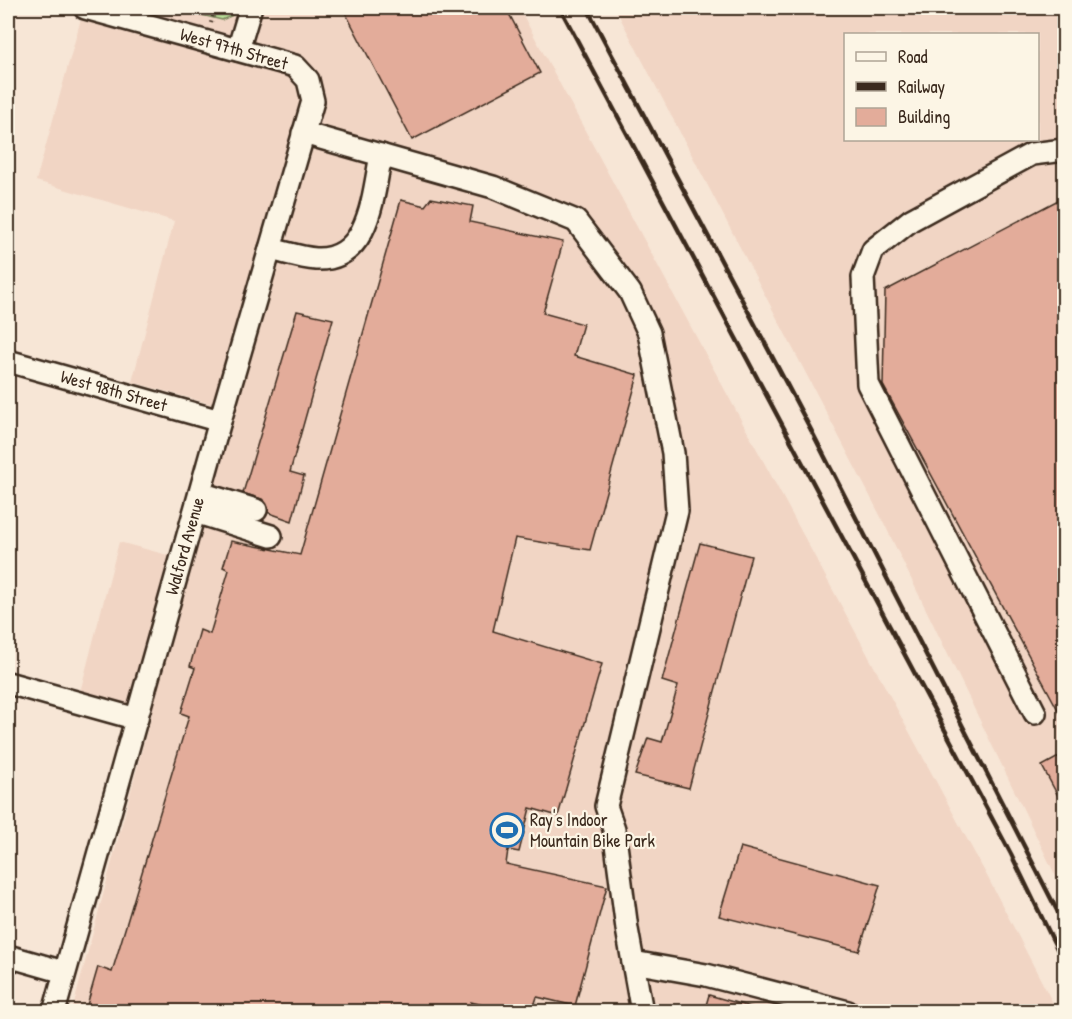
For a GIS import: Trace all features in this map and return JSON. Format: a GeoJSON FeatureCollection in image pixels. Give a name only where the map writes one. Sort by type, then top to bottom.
{"type":"FeatureCollection","features":[{"type":"Feature","properties":{"kind":"street","name":"West 97th Street"},"geometry":{"type":"LineString","coordinates":[[85,8],[295,66],[308,80]]}},
{"type":"Feature","properties":{"kind":"street"},"geometry":{"type":"LineString","coordinates":[[238,50],[250,9]]}},
{"type":"Feature","properties":{"kind":"street","name":"Walford Avenue"},"geometry":{"type":"LineString","coordinates":[[54,1011],[220,421],[313,101],[308,80]]}},
{"type":"Feature","properties":{"kind":"street"},"geometry":{"type":"LineString","coordinates":[[303,133],[493,187],[576,220],[630,292],[649,333],[673,453],[677,511],[606,806],[614,830],[642,1011]]}},
{"type":"Feature","properties":{"kind":"street"},"geometry":{"type":"LineString","coordinates":[[1035,713],[868,384],[863,277],[873,250],[911,220],[1032,154],[1065,150]]}},
{"type":"Feature","properties":{"kind":"street"},"geometry":{"type":"LineString","coordinates":[[270,249],[315,259],[335,257],[354,245],[367,223],[381,155]]}},
{"type":"Feature","properties":{"kind":"street","name":"West 98th Street"},"geometry":{"type":"LineString","coordinates":[[8,361],[220,421]]}},
{"type":"Feature","properties":{"kind":"street"},"geometry":{"type":"LineString","coordinates":[[197,502],[256,510]]}},
{"type":"Feature","properties":{"kind":"street"},"geometry":{"type":"LineString","coordinates":[[197,502],[271,536]]}},
{"type":"Feature","properties":{"kind":"street"},"geometry":{"type":"LineString","coordinates":[[8,683],[137,718]]}},
{"type":"Feature","properties":{"kind":"street"},"geometry":{"type":"LineString","coordinates":[[8,956],[64,972]]}},
{"type":"Feature","properties":{"kind":"street"},"geometry":{"type":"LineString","coordinates":[[633,962],[706,975],[848,1011]]}},
{"type":"Feature","properties":{"kind":"shaded area"},"geometry":{"type":"Polygon","coordinates":[[[84,8],[173,8],[222,20],[248,8],[519,8],[987,876],[1057,1011],[72,1011],[152,712],[80,692],[119,542],[190,561],[229,409],[132,382],[174,221],[36,181],[84,8]]]}},
{"type":"Feature","properties":{"kind":"shaded area"},"geometry":{"type":"Polygon","coordinates":[[[615,8],[1064,8],[1064,893],[881,517],[615,8]]]}},
{"type":"Feature","properties":{"kind":"green space"},"geometry":{"type":"Polygon","coordinates":[[[173,8],[248,8],[222,20],[173,8]]]}},
{"type":"Feature","properties":{"kind":"building"},"geometry":{"type":"Polygon","coordinates":[[[343,8],[506,8],[540,73],[412,140],[343,8]]]}},
{"type":"Feature","properties":{"kind":"building"},"geometry":{"type":"Polygon","coordinates":[[[1064,197],[1064,721],[883,385],[885,291],[1064,197]]]}},
{"type":"Feature","properties":{"kind":"building"},"geometry":{"type":"Polygon","coordinates":[[[431,198],[473,206],[470,222],[563,242],[543,313],[583,324],[574,356],[638,375],[590,550],[515,538],[493,631],[602,664],[558,816],[530,808],[519,852],[508,850],[506,864],[607,886],[575,1006],[537,997],[532,1012],[500,1012],[500,1009],[471,1002],[473,1012],[85,1012],[98,967],[112,972],[189,716],[181,713],[195,668],[190,666],[200,630],[210,634],[229,570],[223,567],[231,541],[300,555],[401,200],[425,206],[431,198]]]}},
{"type":"Feature","properties":{"kind":"building"},"geometry":{"type":"Polygon","coordinates":[[[297,311],[333,319],[290,472],[304,476],[292,521],[261,510],[264,500],[243,493],[297,311]]]}},
{"type":"Feature","properties":{"kind":"building"},"geometry":{"type":"Polygon","coordinates":[[[700,543],[751,556],[689,788],[635,775],[648,738],[662,742],[678,686],[662,681],[700,543]]]}},
{"type":"Feature","properties":{"kind":"building"},"geometry":{"type":"Polygon","coordinates":[[[1064,754],[1064,807],[1042,766],[1064,754]]]}},
{"type":"Feature","properties":{"kind":"building"},"geometry":{"type":"Polygon","coordinates":[[[740,847],[880,885],[859,951],[719,916],[740,847]]]}},
{"type":"Feature","properties":{"kind":"building"},"geometry":{"type":"Polygon","coordinates":[[[709,995],[768,1012],[704,1012],[709,995]]]}},
{"type":"Feature","properties":{"kind":"railway"},"geometry":{"type":"LineString","coordinates":[[560,8],[1011,854],[1064,963]]}},
{"type":"Feature","properties":{"kind":"railway"},"geometry":{"type":"LineString","coordinates":[[587,8],[810,428],[1064,924]]}},
{"type":"Feature","properties":{"kind":"place","name":"Ray's Indoor Mountain Bike Park"},"geometry":{"type":"Point","coordinates":[507,830]}}]}
